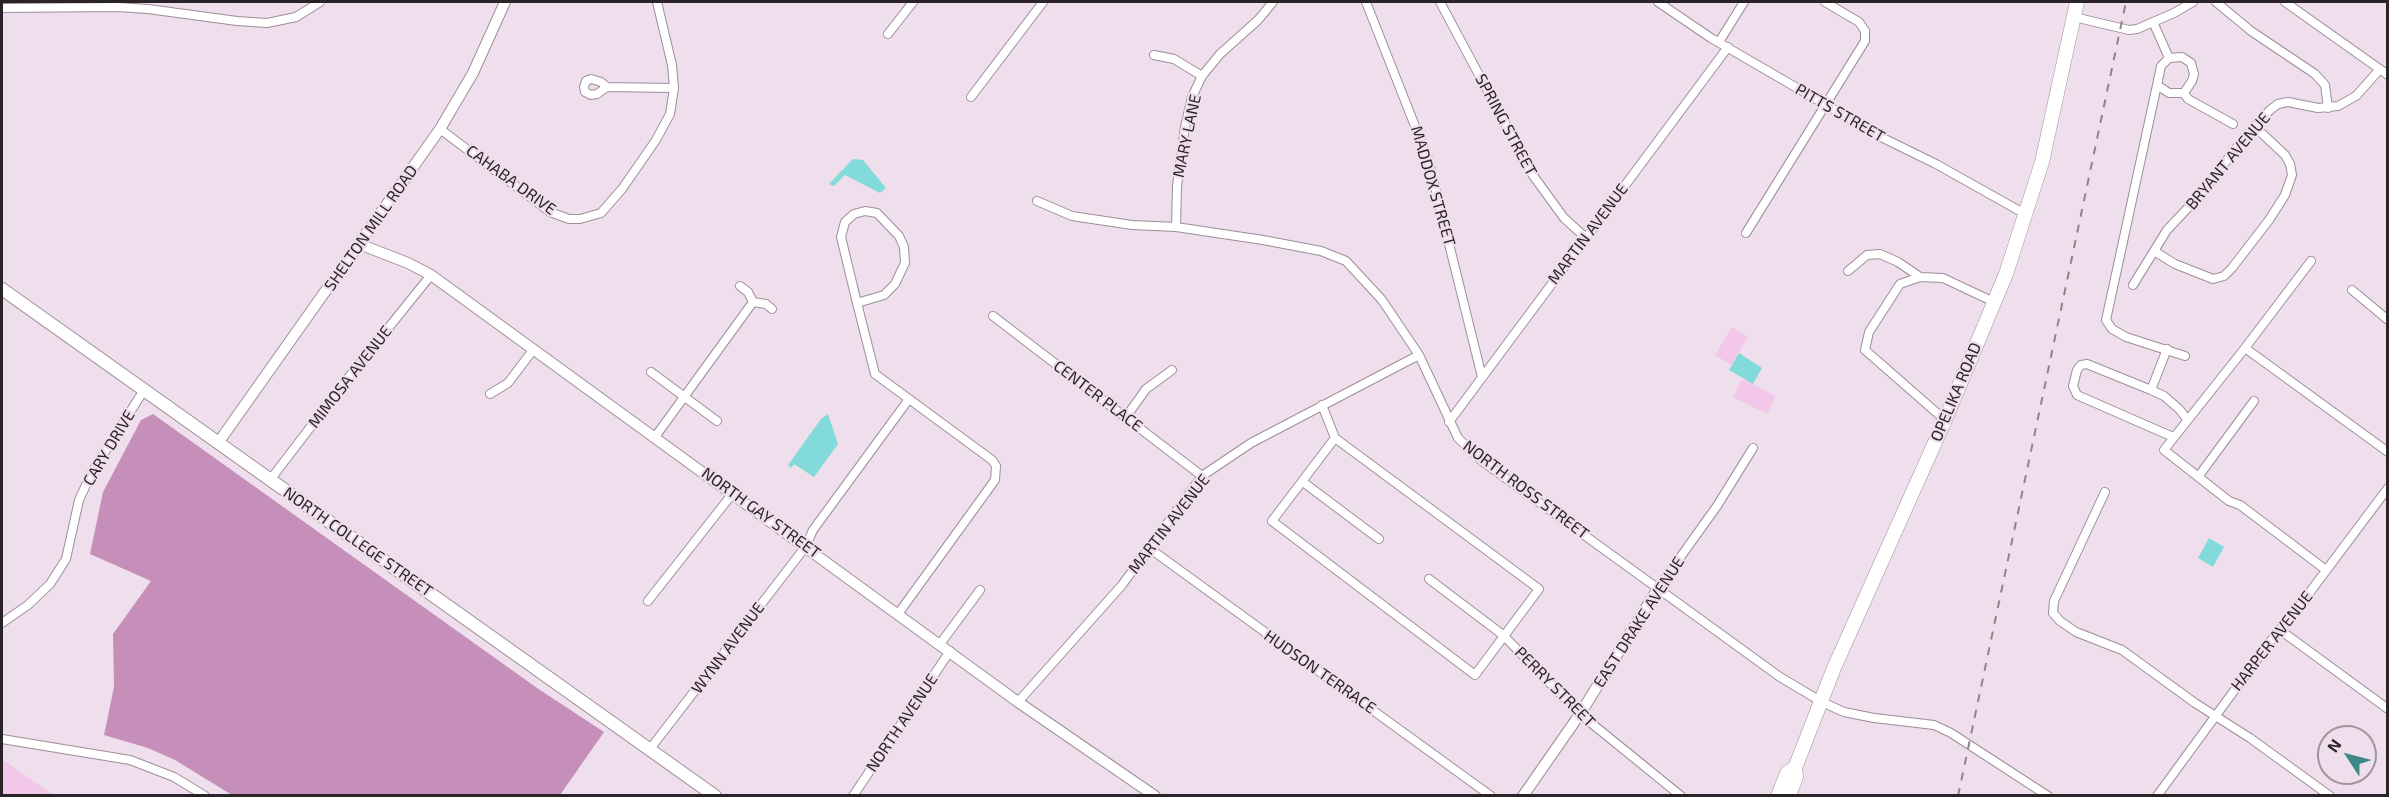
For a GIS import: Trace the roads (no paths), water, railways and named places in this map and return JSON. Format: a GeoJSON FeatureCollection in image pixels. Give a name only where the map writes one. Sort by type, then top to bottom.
{"type":"FeatureCollection","features":[{"type":"Feature","properties":{"kind":"main road","name":"OPELIKA ROAD"},"geometry":{"type":"LineString","coordinates":[[1788,795],[1796,777],[1795,768],[1834,668],[1945,420],[1994,302],[2026,215],[2042,162],[2077,2]]}},
{"type":"Feature","properties":{"kind":"main road","name":"NORTH COLLEGE STREET"},"geometry":{"type":"LineString","coordinates":[[2,290],[715,795]]}},
{"type":"Feature","properties":{"kind":"main road","name":"OPELIKA ROAD"},"geometry":{"type":"LineString","coordinates":[[1778,795],[1787,773],[1795,768]]}},
{"type":"Feature","properties":{"kind":"street"},"geometry":{"type":"LineString","coordinates":[[2,8],[26,5],[118,7],[267,23],[296,17],[320,2]]}},
{"type":"Feature","properties":{"kind":"street","name":"SHELTON MILL ROAD"},"geometry":{"type":"LineString","coordinates":[[218,443],[440,129],[473,73],[505,2]]}},
{"type":"Feature","properties":{"kind":"street","name":"CAHABA DRIVE"},"geometry":{"type":"LineString","coordinates":[[440,129],[550,212],[569,219],[580,219],[601,213],[656,140],[670,114],[674,88],[672,65],[657,2]]}},
{"type":"Feature","properties":{"kind":"street"},"geometry":{"type":"LineString","coordinates":[[888,34],[913,2]]}},
{"type":"Feature","properties":{"kind":"street"},"geometry":{"type":"LineString","coordinates":[[971,97],[1043,2]]}},
{"type":"Feature","properties":{"kind":"street","name":"MARY LANE"},"geometry":{"type":"LineString","coordinates":[[1176,227],[1177,186],[1185,127],[1192,97],[1202,76],[1220,54],[1258,20],[1273,2]]}},
{"type":"Feature","properties":{"kind":"street","name":"MADDOX STREET"},"geometry":{"type":"LineString","coordinates":[[1366,2],[1428,159],[1482,377]]}},
{"type":"Feature","properties":{"kind":"street","name":"SPRING STREET"},"geometry":{"type":"LineString","coordinates":[[1440,2],[1533,174],[1564,218],[1586,238]]}},
{"type":"Feature","properties":{"kind":"street","name":"PITTS STREET"},"geometry":{"type":"LineString","coordinates":[[1658,2],[1724,45],[1825,105],[2026,215]]}},
{"type":"Feature","properties":{"kind":"street","name":"MARTIN AVENUE"},"geometry":{"type":"LineString","coordinates":[[1449,422],[1586,238],[1724,45],[1744,2]]}},
{"type":"Feature","properties":{"kind":"street"},"geometry":{"type":"LineString","coordinates":[[1746,233],[1865,41],[1865,31],[1859,22],[1825,2]]}},
{"type":"Feature","properties":{"kind":"street"},"geometry":{"type":"LineString","coordinates":[[2074,17],[2128,30],[2153,22],[2193,2]]}},
{"type":"Feature","properties":{"kind":"street"},"geometry":{"type":"LineString","coordinates":[[2216,2],[2251,31],[2315,74],[2325,85],[2328,108],[2348,102],[2384,72],[2285,2]]}},
{"type":"Feature","properties":{"kind":"street"},"geometry":{"type":"LineString","coordinates":[[2153,22],[2169,58]]}},
{"type":"Feature","properties":{"kind":"street"},"geometry":{"type":"LineString","coordinates":[[1154,55],[1174,59],[1202,76]]}},
{"type":"Feature","properties":{"kind":"street"},"geometry":{"type":"LineString","coordinates":[[2184,93],[2194,74],[2191,63],[2182,57],[2169,58],[2161,66],[2106,320],[2112,329],[2126,338],[2185,356]]}},
{"type":"Feature","properties":{"kind":"street"},"geometry":{"type":"LineString","coordinates":[[2157,85],[2169,93],[2184,93]]}},
{"type":"Feature","properties":{"kind":"street"},"geometry":{"type":"LineString","coordinates":[[607,87],[674,88]]}},
{"type":"Feature","properties":{"kind":"street"},"geometry":{"type":"LineString","coordinates":[[2184,93],[2188,99],[2233,124]]}},
{"type":"Feature","properties":{"kind":"street","name":"BRYANT AVENUE"},"geometry":{"type":"LineString","coordinates":[[2133,285],[2167,230],[2201,194],[2254,126],[2270,110],[2278,104],[2288,102],[2328,108]]}},
{"type":"Feature","properties":{"kind":"street"},"geometry":{"type":"LineString","coordinates":[[2154,251],[2175,264],[2213,279],[2224,276],[2232,268],[2269,220],[2285,195],[2292,175],[2285,155],[2254,126]]}},
{"type":"Feature","properties":{"kind":"street","name":"NORTH ROSS STREET"},"geometry":{"type":"LineString","coordinates":[[1037,201],[1072,216],[1132,225],[1176,227],[1321,251],[1346,261],[1382,300],[1419,355],[1458,438],[1482,460],[1780,677],[1822,702],[1844,712],[1934,725],[1951,733],[2048,795]]}},
{"type":"Feature","properties":{"kind":"street"},"geometry":{"type":"LineString","coordinates":[[857,303],[884,295],[895,284],[905,263],[904,247],[899,236],[878,213],[865,211],[854,214],[845,222],[842,237],[857,303],[875,374],[992,460],[996,466],[995,480],[898,614]]}},
{"type":"Feature","properties":{"kind":"street","name":"NORTH GAY STREET"},"geometry":{"type":"LineString","coordinates":[[359,244],[408,263],[431,276],[734,493],[1018,702],[1155,795]]}},
{"type":"Feature","properties":{"kind":"street"},"geometry":{"type":"LineString","coordinates":[[1848,271],[1867,255],[1880,254],[1898,262],[1920,277]]}},
{"type":"Feature","properties":{"kind":"street"},"geometry":{"type":"LineString","coordinates":[[2311,261],[2164,450],[2229,501],[2240,505],[2326,570]]}},
{"type":"Feature","properties":{"kind":"street","name":"MIMOSA AVENUE"},"geometry":{"type":"LineString","coordinates":[[270,480],[348,378],[431,276]]}},
{"type":"Feature","properties":{"kind":"street"},"geometry":{"type":"LineString","coordinates":[[1945,420],[1866,350],[1869,332],[1900,284],[1920,277],[1943,278],[1994,302]]}},
{"type":"Feature","properties":{"kind":"street"},"geometry":{"type":"LineString","coordinates":[[740,286],[748,292],[753,302]]}},
{"type":"Feature","properties":{"kind":"street"},"geometry":{"type":"LineString","coordinates":[[2352,290],[2388,320]]}},
{"type":"Feature","properties":{"kind":"street"},"geometry":{"type":"LineString","coordinates":[[753,302],[766,304],[772,309]]}},
{"type":"Feature","properties":{"kind":"street"},"geometry":{"type":"LineString","coordinates":[[655,437],[753,302]]}},
{"type":"Feature","properties":{"kind":"street","name":"CENTER PLACE"},"geometry":{"type":"LineString","coordinates":[[993,316],[1202,476]]}},
{"type":"Feature","properties":{"kind":"street"},"geometry":{"type":"LineString","coordinates":[[2245,348],[2388,452]]}},
{"type":"Feature","properties":{"kind":"street"},"geometry":{"type":"LineString","coordinates":[[2151,390],[2167,349]]}},
{"type":"Feature","properties":{"kind":"street"},"geometry":{"type":"LineString","coordinates":[[490,394],[508,383],[533,350]]}},
{"type":"Feature","properties":{"kind":"street","name":"MARTIN AVENUE"},"geometry":{"type":"LineString","coordinates":[[1018,702],[1122,585],[1202,476],[1251,442],[1419,355]]}},
{"type":"Feature","properties":{"kind":"street"},"geometry":{"type":"LineString","coordinates":[[2173,437],[2077,395],[2073,386],[2075,375],[2081,365],[2087,364],[2151,390],[2171,402],[2187,419]]}},
{"type":"Feature","properties":{"kind":"street"},"geometry":{"type":"LineString","coordinates":[[1126,417],[1146,388],[1172,370]]}},
{"type":"Feature","properties":{"kind":"street"},"geometry":{"type":"LineString","coordinates":[[651,372],[717,421]]}},
{"type":"Feature","properties":{"kind":"street","name":"CARY DRIVE"},"geometry":{"type":"LineString","coordinates":[[2,623],[28,605],[50,584],[66,559],[79,500],[92,472],[144,390]]}},
{"type":"Feature","properties":{"kind":"street","name":"WYNN AVENUE"},"geometry":{"type":"LineString","coordinates":[[650,750],[806,546],[813,530],[909,399]]}},
{"type":"Feature","properties":{"kind":"street"},"geometry":{"type":"LineString","coordinates":[[2198,477],[2254,401]]}},
{"type":"Feature","properties":{"kind":"street"},"geometry":{"type":"LineString","coordinates":[[1322,405],[1335,438],[1539,589],[1475,675],[1272,521],[1335,438]]}},
{"type":"Feature","properties":{"kind":"street","name":"EAST DRAKE AVENUE"},"geometry":{"type":"LineString","coordinates":[[1523,795],[1580,714],[1659,587],[1718,506],[1753,448]]}},
{"type":"Feature","properties":{"kind":"street"},"geometry":{"type":"LineString","coordinates":[[1302,482],[1379,539]]}},
{"type":"Feature","properties":{"kind":"street"},"geometry":{"type":"LineString","coordinates":[[2105,492],[2054,602],[2053,613],[2076,632],[2122,650],[2214,717],[2250,738],[2330,795]]}},
{"type":"Feature","properties":{"kind":"street"},"geometry":{"type":"LineString","coordinates":[[648,601],[734,493]]}},
{"type":"Feature","properties":{"kind":"street","name":"HARPER AVENUE"},"geometry":{"type":"LineString","coordinates":[[2157,795],[2386,493]]}},
{"type":"Feature","properties":{"kind":"street","name":"HUDSON TERRACE"},"geometry":{"type":"LineString","coordinates":[[1149,548],[1491,795]]}},
{"type":"Feature","properties":{"kind":"street","name":"PERRY STREET"},"geometry":{"type":"LineString","coordinates":[[1429,579],[1503,635],[1580,714],[1681,795]]}},
{"type":"Feature","properties":{"kind":"street"},"geometry":{"type":"LineString","coordinates":[[940,644],[980,590]]}},
{"type":"Feature","properties":{"kind":"street"},"geometry":{"type":"LineString","coordinates":[[2280,630],[2388,709]]}},
{"type":"Feature","properties":{"kind":"street","name":"NORTH AVENUE"},"geometry":{"type":"LineString","coordinates":[[853,795],[950,651]]}},
{"type":"Feature","properties":{"kind":"street"},"geometry":{"type":"LineString","coordinates":[[2,739],[130,760],[174,777],[205,795]]}},
{"type":"Feature","properties":{"kind":"water"},"geometry":{"type":"Polygon","coordinates":[[[853,159],[863,160],[886,188],[880,193],[845,175],[834,186],[829,184],[853,159]]]}},
{"type":"Feature","properties":{"kind":"water"},"geometry":{"type":"Polygon","coordinates":[[[1739,353],[1762,368],[1753,384],[1729,370],[1739,353]]]}},
{"type":"Feature","properties":{"kind":"water"},"geometry":{"type":"Polygon","coordinates":[[[828,414],[838,444],[814,477],[794,464],[791,468],[788,465],[821,419],[828,414]]]}},
{"type":"Feature","properties":{"kind":"water"},"geometry":{"type":"Polygon","coordinates":[[[2209,538],[2224,547],[2213,567],[2198,558],[2209,538]]]}},
{"type":"Feature","properties":{"kind":"railway"},"geometry":{"type":"LineString","coordinates":[[1958,796],[2126,2]]}}]}
